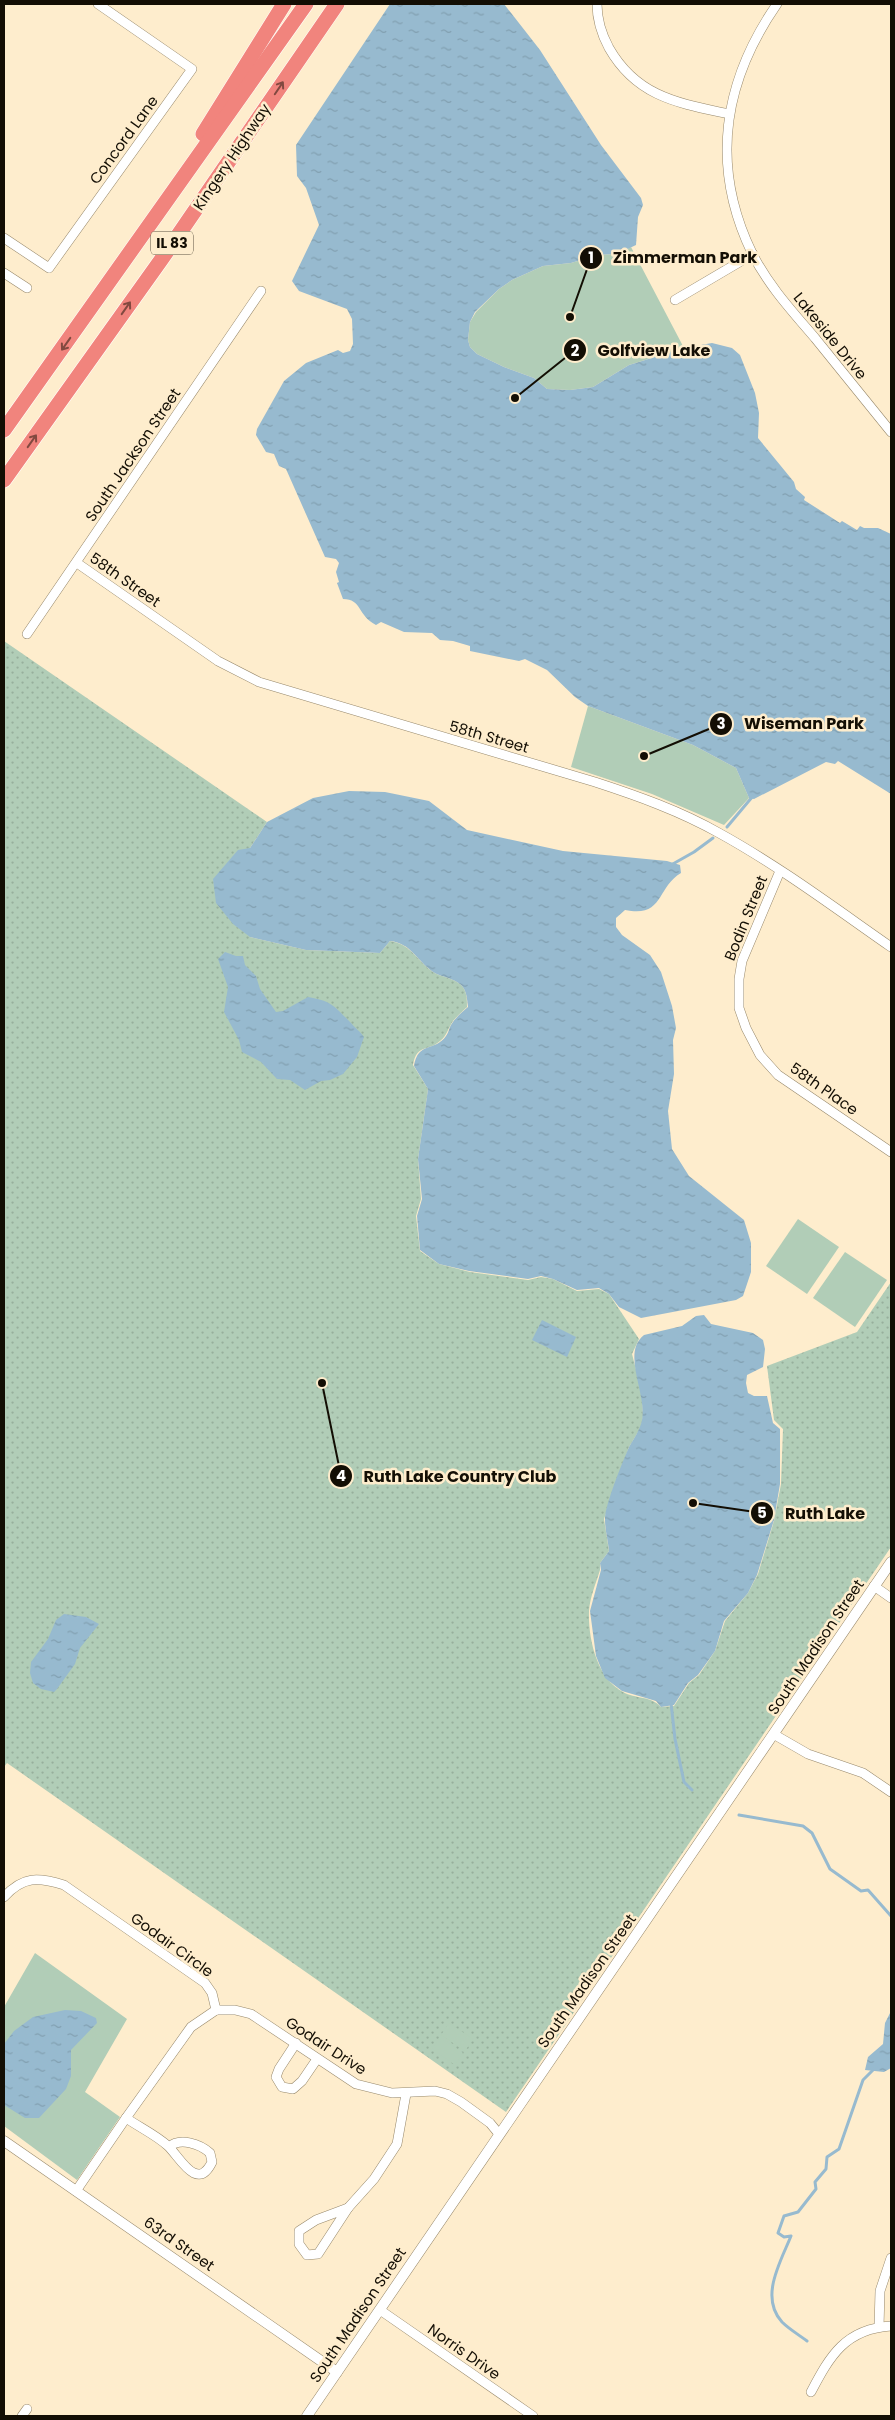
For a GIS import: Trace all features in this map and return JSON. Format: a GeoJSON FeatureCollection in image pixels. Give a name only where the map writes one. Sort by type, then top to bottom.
{"type":"FeatureCollection","features":[{"type":"Feature","properties":{"kind":"highway"},"geometry":{"type":"LineString","coordinates":[[136,244],[284,4]]}},
{"type":"Feature","properties":{"kind":"highway","name":"Kingery Highway"},"geometry":{"type":"LineString","coordinates":[[4,430],[306,4]]}},
{"type":"Feature","properties":{"kind":"highway","name":"Kingery Highway"},"geometry":{"type":"LineString","coordinates":[[4,480],[161,260],[337,4]]}},
{"type":"Feature","properties":{"kind":"street","name":"Concord Lane"},"geometry":{"type":"LineString","coordinates":[[4,238],[49,268],[192,69],[98,4]]}},
{"type":"Feature","properties":{"kind":"street"},"geometry":{"type":"LineString","coordinates":[[597,4],[597,14],[607,44],[626,72],[639,84],[667,99],[729,114]]}},
{"type":"Feature","properties":{"kind":"street","name":"Lakeside Drive"},"geometry":{"type":"LineString","coordinates":[[776,4],[749,48],[736,85],[729,114],[729,184],[738,220],[753,254],[782,299],[891,432]]}},
{"type":"Feature","properties":{"kind":"street"},"geometry":{"type":"LineString","coordinates":[[675,300],[753,254]]}},
{"type":"Feature","properties":{"kind":"street"},"geometry":{"type":"LineString","coordinates":[[6,277],[27,288]]}},
{"type":"Feature","properties":{"kind":"street","name":"South Jackson Street"},"geometry":{"type":"LineString","coordinates":[[27,634],[261,291]]}},
{"type":"Feature","properties":{"kind":"street","name":"58th Street"},"geometry":{"type":"LineString","coordinates":[[77,563],[218,661],[259,682],[630,794],[684,815],[719,833],[780,871],[891,947]]}},
{"type":"Feature","properties":{"kind":"street","name":"Bodin Street"},"geometry":{"type":"LineString","coordinates":[[763,1059],[749,1037],[739,1008],[739,979],[744,952],[780,871]]}},
{"type":"Feature","properties":{"kind":"street","name":"58th Place"},"geometry":{"type":"LineString","coordinates":[[763,1059],[783,1078],[891,1152]]}},
{"type":"Feature","properties":{"kind":"street","name":"South Madison Street"},"geometry":{"type":"LineString","coordinates":[[307,2416],[775,1735],[891,1562]]}},
{"type":"Feature","properties":{"kind":"street"},"geometry":{"type":"LineString","coordinates":[[874,1586],[891,1598]]}},
{"type":"Feature","properties":{"kind":"street"},"geometry":{"type":"LineString","coordinates":[[775,1735],[808,1754],[863,1773],[891,1792]]}},
{"type":"Feature","properties":{"kind":"street","name":"Godair Circle"},"geometry":{"type":"LineString","coordinates":[[4,1897],[12,1888],[25,1880],[44,1879],[64,1885],[205,1983],[212,1992],[216,2010]]}},
{"type":"Feature","properties":{"kind":"street"},"geometry":{"type":"LineString","coordinates":[[76,2191],[192,2027],[216,2010]]}},
{"type":"Feature","properties":{"kind":"street","name":"Godair Drive"},"geometry":{"type":"LineString","coordinates":[[216,2010],[235,2010],[251,2014],[356,2084],[374,2090],[406,2094],[428,2091],[447,2094],[490,2123],[499,2134]]}},
{"type":"Feature","properties":{"kind":"street"},"geometry":{"type":"LineString","coordinates":[[296,2043],[278,2069],[276,2077],[282,2087],[293,2089],[298,2086],[317,2059]]}},
{"type":"Feature","properties":{"kind":"street"},"geometry":{"type":"LineString","coordinates":[[348,2208],[316,2220],[299,2231],[299,2244],[307,2255],[318,2254],[348,2208],[374,2179],[397,2144],[406,2094]]}},
{"type":"Feature","properties":{"kind":"street"},"geometry":{"type":"LineString","coordinates":[[126,2118],[169,2147],[178,2161],[192,2172],[199,2175],[205,2172],[212,2162],[210,2153],[198,2144],[178,2142],[169,2147]]}},
{"type":"Feature","properties":{"kind":"street","name":"63rd Street"},"geometry":{"type":"LineString","coordinates":[[4,2141],[337,2372]]}},
{"type":"Feature","properties":{"kind":"street"},"geometry":{"type":"LineString","coordinates":[[879,2327],[880,2291],[884,2274],[891,2258]]}},
{"type":"Feature","properties":{"kind":"street","name":"Norris Drive"},"geometry":{"type":"LineString","coordinates":[[380,2310],[533,2416]]}},
{"type":"Feature","properties":{"kind":"street"},"geometry":{"type":"LineString","coordinates":[[811,2392],[828,2359],[837,2349],[863,2333],[879,2327],[891,2326]]}},
{"type":"Feature","properties":{"kind":"green space"},"geometry":{"type":"Polygon","coordinates":[[[631,247],[684,348],[629,365],[593,387],[570,390],[547,389],[534,378],[504,367],[477,354],[470,347],[468,340],[470,322],[476,312],[499,289],[512,280],[543,266],[571,263],[597,255],[617,254],[631,247]]]}},
{"type":"Feature","properties":{"kind":"green space"},"geometry":{"type":"Polygon","coordinates":[[[4,641],[267,822],[250,848],[250,937],[306,950],[380,953],[390,941],[409,949],[427,968],[455,981],[464,990],[467,998],[467,1007],[453,1021],[442,1039],[417,1054],[413,1065],[428,1089],[418,1159],[421,1199],[416,1216],[420,1251],[439,1264],[470,1272],[528,1280],[541,1277],[553,1279],[577,1291],[599,1289],[609,1294],[639,1339],[632,1354],[642,1393],[643,1416],[641,1427],[629,1447],[604,1519],[609,1551],[600,1563],[600,1570],[589,1611],[590,1634],[596,1657],[601,1668],[614,1686],[633,1696],[653,1701],[661,1707],[674,1706],[689,1683],[699,1675],[715,1651],[725,1621],[748,1593],[758,1574],[774,1521],[781,1484],[783,1429],[774,1420],[767,1366],[857,1332],[891,1282],[891,1547],[506,2112],[7,1763],[4,1767],[4,641]]]}},
{"type":"Feature","properties":{"kind":"green space"},"geometry":{"type":"Polygon","coordinates":[[[588,706],[693,745],[736,768],[749,798],[724,825],[652,794],[571,767],[588,706]]]}},
{"type":"Feature","properties":{"kind":"green space"},"geometry":{"type":"Polygon","coordinates":[[[798,1219],[839,1247],[807,1294],[766,1266],[798,1219]]]}},
{"type":"Feature","properties":{"kind":"green space"},"geometry":{"type":"Polygon","coordinates":[[[845,1252],[887,1280],[855,1327],[813,1298],[845,1252]]]}},
{"type":"Feature","properties":{"kind":"green space"},"geometry":{"type":"Polygon","coordinates":[[[35,1953],[127,2019],[85,2092],[120,2117],[77,2180],[4,2126],[4,2007],[35,1953]]]}},
{"type":"Feature","properties":{"kind":"green space"},"geometry":{"type":"Polygon","coordinates":[[[449,2023],[473,2039],[465,2051],[441,2035],[449,2023]]]}},
{"type":"Feature","properties":{"kind":"green space"},"geometry":{"type":"Polygon","coordinates":[[[440,2037],[463,2053],[455,2065],[432,2049],[440,2037]]]}},
{"type":"Feature","properties":{"kind":"water"},"geometry":{"type":"Polygon","coordinates":[[[390,4],[504,4],[540,50],[601,145],[641,198],[643,205],[638,217],[636,245],[617,254],[597,255],[571,263],[543,266],[512,280],[499,289],[475,312],[470,322],[468,340],[470,347],[477,354],[504,367],[534,378],[547,389],[570,390],[593,387],[629,365],[684,348],[712,343],[732,348],[740,355],[755,393],[759,413],[758,438],[794,482],[796,489],[805,497],[804,500],[840,523],[842,521],[857,530],[860,526],[864,528],[878,528],[891,534],[891,794],[838,761],[835,764],[826,762],[754,799],[749,798],[736,768],[693,745],[588,706],[575,697],[547,670],[525,659],[519,661],[470,651],[470,646],[453,641],[440,640],[432,633],[404,632],[381,622],[376,625],[366,617],[354,602],[343,599],[337,583],[339,582],[336,572],[339,563],[336,559],[325,557],[286,469],[279,466],[274,454],[266,452],[256,435],[257,429],[284,381],[306,363],[338,350],[343,353],[350,351],[353,344],[352,319],[347,309],[299,291],[292,281],[319,225],[306,188],[297,176],[296,145],[390,4]]]}},
{"type":"Feature","properties":{"kind":"water"},"geometry":{"type":"Polygon","coordinates":[[[349,791],[385,792],[429,801],[467,830],[563,851],[667,861],[680,865],[681,873],[667,886],[653,906],[647,910],[625,910],[616,918],[616,927],[622,935],[650,955],[661,972],[672,1006],[676,1028],[673,1040],[674,1074],[668,1111],[672,1149],[689,1176],[744,1220],[751,1243],[751,1272],[743,1296],[736,1300],[641,1318],[619,1307],[609,1294],[599,1288],[577,1290],[553,1279],[541,1276],[528,1279],[469,1271],[439,1264],[420,1250],[417,1216],[422,1199],[418,1159],[428,1089],[414,1066],[419,1053],[442,1041],[454,1020],[468,1007],[464,990],[455,981],[427,968],[409,949],[397,942],[390,941],[380,953],[306,950],[250,937],[233,924],[216,903],[213,879],[238,850],[250,848],[267,822],[313,798],[349,791]]]}},
{"type":"Feature","properties":{"kind":"water"},"geometry":{"type":"Polygon","coordinates":[[[225,952],[236,956],[243,956],[245,965],[256,976],[260,989],[276,1012],[283,1011],[308,997],[322,1000],[332,1005],[359,1031],[364,1037],[357,1057],[343,1074],[330,1080],[321,1081],[305,1090],[290,1080],[277,1079],[261,1062],[242,1052],[239,1040],[224,1012],[228,987],[218,959],[225,952]]]}},
{"type":"Feature","properties":{"kind":"water"},"geometry":{"type":"Polygon","coordinates":[[[704,1315],[711,1324],[753,1333],[763,1340],[765,1349],[763,1367],[747,1375],[746,1383],[748,1393],[754,1396],[767,1396],[773,1423],[780,1429],[780,1484],[774,1520],[757,1575],[748,1593],[724,1621],[715,1651],[698,1675],[688,1683],[674,1705],[661,1707],[656,1701],[622,1691],[605,1678],[596,1656],[590,1611],[601,1570],[600,1563],[609,1551],[605,1528],[607,1505],[629,1447],[642,1420],[643,1409],[635,1363],[635,1352],[638,1343],[644,1335],[682,1326],[696,1316],[704,1315]]]}},
{"type":"Feature","properties":{"kind":"water"},"geometry":{"type":"Polygon","coordinates":[[[542,1320],[576,1337],[567,1357],[532,1340],[542,1320]]]}},
{"type":"Feature","properties":{"kind":"water"},"geometry":{"type":"Polygon","coordinates":[[[64,1614],[86,1617],[99,1624],[80,1648],[75,1664],[54,1692],[41,1689],[33,1683],[30,1673],[31,1662],[48,1639],[56,1620],[64,1614]]]}},
{"type":"Feature","properties":{"kind":"water"},"geometry":{"type":"Polygon","coordinates":[[[65,2010],[81,2011],[96,2018],[97,2023],[71,2050],[71,2076],[66,2089],[39,2118],[25,2118],[4,2105],[4,2044],[14,2031],[33,2017],[65,2010]]]}},
{"type":"Feature","properties":{"kind":"water"},"geometry":{"type":"Polygon","coordinates":[[[891,2011],[891,2068],[884,2072],[865,2070],[868,2057],[883,2044],[885,2023],[891,2011]]]}},
{"type":"Feature","properties":{"kind":"waterway"},"geometry":{"type":"LineString","coordinates":[[727,827],[753,796]]}},
{"type":"Feature","properties":{"kind":"waterway"},"geometry":{"type":"LineString","coordinates":[[671,865],[694,852],[713,838]]}},
{"type":"Feature","properties":{"kind":"waterway"},"geometry":{"type":"LineString","coordinates":[[671,1703],[675,1739],[684,1782],[692,1790]]}},
{"type":"Feature","properties":{"kind":"waterway"},"geometry":{"type":"LineString","coordinates":[[739,1815],[803,1826],[812,1833],[830,1869],[861,1891],[868,1890],[891,1916]]}},
{"type":"Feature","properties":{"kind":"waterway"},"geometry":{"type":"LineString","coordinates":[[807,2341],[782,2322],[775,2312],[772,2302],[774,2279],[791,2236],[784,2237],[778,2233],[784,2216],[798,2212],[816,2189],[815,2182],[826,2169],[827,2157],[839,2149],[863,2080],[876,2067]]}},
{"type":"Feature","properties":{"kind":"place","name":"Zimmerman Park"},"geometry":{"type":"Point","coordinates":[570,317]}},
{"type":"Feature","properties":{"kind":"place","name":"Golfview Lake"},"geometry":{"type":"Point","coordinates":[515,398]}},
{"type":"Feature","properties":{"kind":"place","name":"Wiseman Park"},"geometry":{"type":"Point","coordinates":[644,756]}},
{"type":"Feature","properties":{"kind":"place","name":"Ruth Lake Country Club"},"geometry":{"type":"Point","coordinates":[322,1383]}},
{"type":"Feature","properties":{"kind":"place","name":"Ruth Lake"},"geometry":{"type":"Point","coordinates":[693,1503]}}]}
